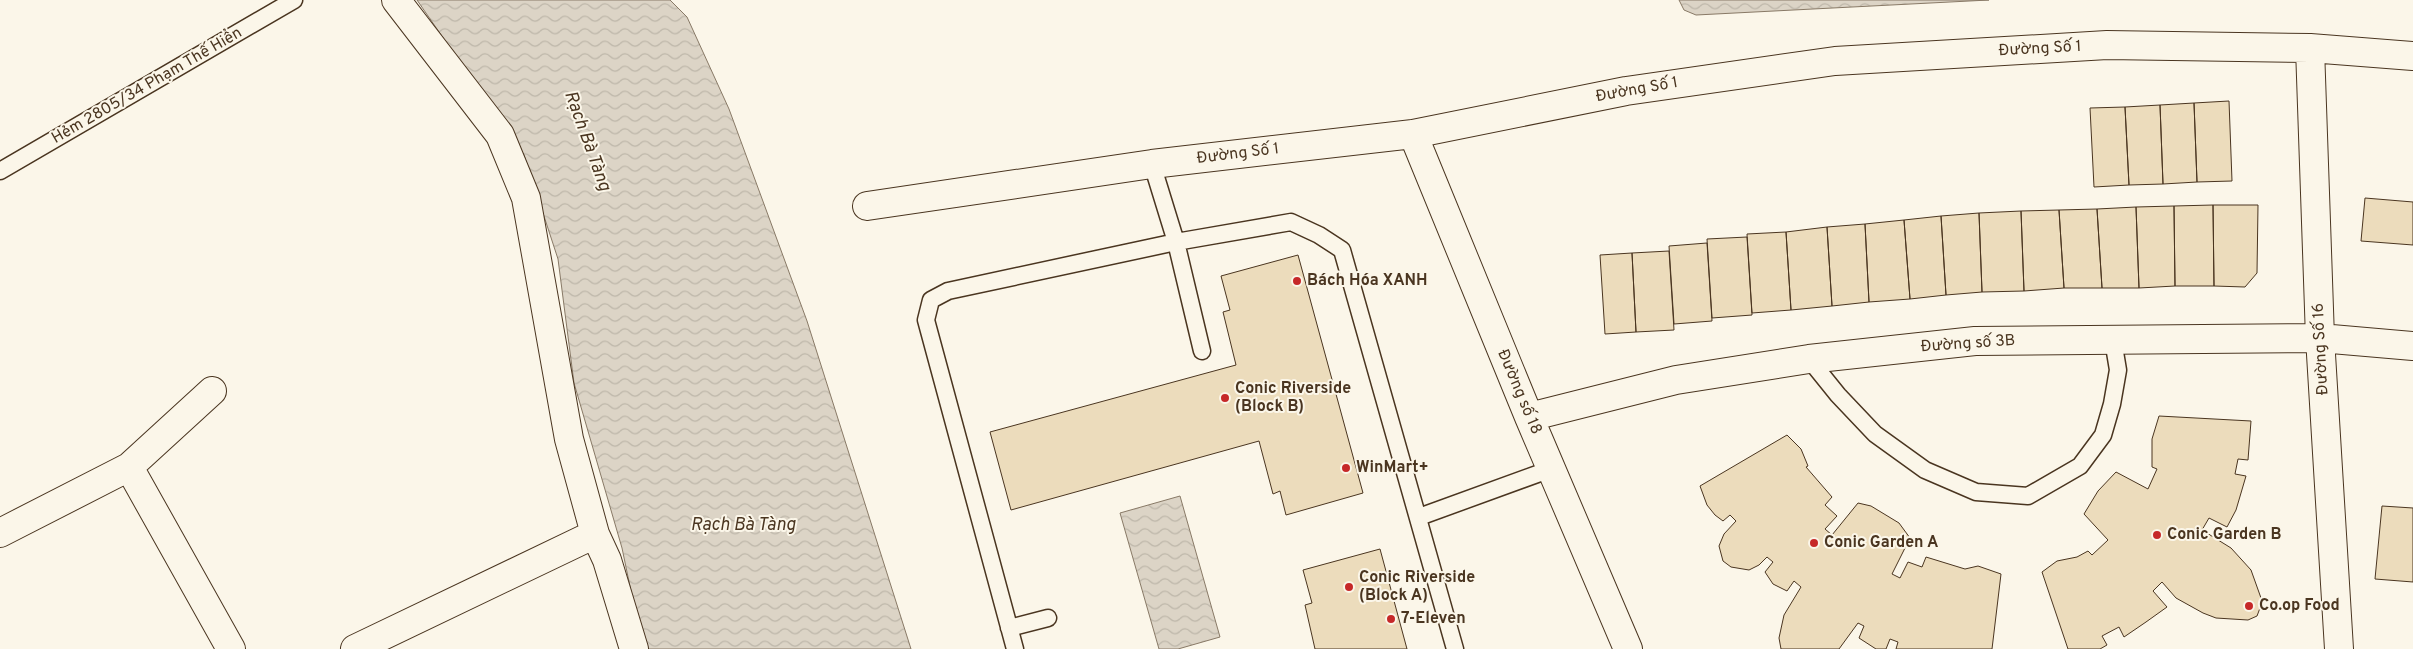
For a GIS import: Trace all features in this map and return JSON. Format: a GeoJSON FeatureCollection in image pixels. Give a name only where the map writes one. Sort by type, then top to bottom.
{"type":"FeatureCollection","features":[{"type":"Feature","properties":{"kind":"street"},"geometry":{"type":"LineString","coordinates":[[396,0],[500,135],[526,198],[569,439],[595,534],[607,560],[634,649]]}},
{"type":"Feature","properties":{"kind":"street","name":"Đường Số 1"},"geometry":{"type":"LineString","coordinates":[[867,206],[1152,164],[1413,134],[1626,91],[1835,60],[2107,45],[2310,48],[2413,56]]}},
{"type":"Feature","properties":{"kind":"street","name":"Đường Số 16"},"geometry":{"type":"LineString","coordinates":[[2310,48],[2320,338],[2339,649]]}},
{"type":"Feature","properties":{"kind":"street","name":"Đường số 18"},"geometry":{"type":"LineString","coordinates":[[1413,134],[1529,418],[1628,649]]}},
{"type":"Feature","properties":{"kind":"street","name":"Đường số 3B"},"geometry":{"type":"LineString","coordinates":[[1529,418],[1676,380],[1809,359],[1975,341],[2320,338],[2413,346]]}},
{"type":"Feature","properties":{"kind":"street"},"geometry":{"type":"LineString","coordinates":[[0,533],[129,467],[212,391]]}},
{"type":"Feature","properties":{"kind":"street"},"geometry":{"type":"LineString","coordinates":[[129,467],[231,649]]}},
{"type":"Feature","properties":{"kind":"street"},"geometry":{"type":"LineString","coordinates":[[355,649],[595,534]]}},
{"type":"Feature","properties":{"kind":"lane","name":"Hẻm 2805/34 Phạm Thế Hiển"},"geometry":{"type":"LineString","coordinates":[[0,171],[294,0]]}},
{"type":"Feature","properties":{"kind":"lane"},"geometry":{"type":"LineString","coordinates":[[1152,164],[1176,242],[1202,351]]}},
{"type":"Feature","properties":{"kind":"lane"},"geometry":{"type":"LineString","coordinates":[[1015,649],[926,320],[930,300],[948,291],[1176,242],[1291,222],[1319,235],[1342,250],[1455,649]]}},
{"type":"Feature","properties":{"kind":"lane"},"geometry":{"type":"LineString","coordinates":[[1809,359],[1838,395],[1875,434],[1925,470],[1976,492],[2028,496],[2080,466],[2103,434],[2112,404],[2118,370],[2112,340]]}},
{"type":"Feature","properties":{"kind":"lane"},"geometry":{"type":"LineString","coordinates":[[1419,517],[1551,469]]}},
{"type":"Feature","properties":{"kind":"lane"},"geometry":{"type":"LineString","coordinates":[[1009,628],[1048,618]]}},
{"type":"Feature","properties":{"kind":"water","name":"Rạch Bà Tàng"},"geometry":{"type":"Polygon","coordinates":[[[417,0],[670,0],[687,17],[729,109],[807,321],[911,649],[643,649],[622,548],[574,383],[558,259],[524,155],[417,0]]]}},
{"type":"Feature","properties":{"kind":"water"},"geometry":{"type":"Polygon","coordinates":[[[1679,0],[1989,0],[1696,15],[1684,10],[1679,0]]]}},
{"type":"Feature","properties":{"kind":"water"},"geometry":{"type":"Polygon","coordinates":[[[1180,496],[1220,637],[1178,649],[1159,649],[1120,513],[1180,496]]]}},
{"type":"Feature","properties":{"kind":"building"},"geometry":{"type":"Polygon","coordinates":[[[2229,101],[2232,181],[2197,182],[2194,103],[2229,101]]]}},
{"type":"Feature","properties":{"kind":"building"},"geometry":{"type":"Polygon","coordinates":[[[2194,103],[2197,182],[2163,184],[2160,105],[2194,103]]]}},
{"type":"Feature","properties":{"kind":"building"},"geometry":{"type":"Polygon","coordinates":[[[2160,105],[2163,184],[2129,185],[2125,107],[2160,105]]]}},
{"type":"Feature","properties":{"kind":"building"},"geometry":{"type":"Polygon","coordinates":[[[2125,107],[2129,185],[2094,187],[2090,108],[2125,107]]]}},
{"type":"Feature","properties":{"kind":"building"},"geometry":{"type":"Polygon","coordinates":[[[2365,198],[2413,202],[2413,245],[2361,241],[2365,198]]]}},
{"type":"Feature","properties":{"kind":"building"},"geometry":{"type":"Polygon","coordinates":[[[2213,205],[2258,205],[2257,273],[2245,287],[2214,286],[2213,205]]]}},
{"type":"Feature","properties":{"kind":"building"},"geometry":{"type":"Polygon","coordinates":[[[2213,205],[2214,286],[2175,286],[2174,206],[2213,205]]]}},
{"type":"Feature","properties":{"kind":"building"},"geometry":{"type":"Polygon","coordinates":[[[2174,206],[2175,286],[2139,288],[2136,207],[2174,206]]]}},
{"type":"Feature","properties":{"kind":"building"},"geometry":{"type":"Polygon","coordinates":[[[2136,207],[2139,288],[2102,288],[2097,209],[2136,207]]]}},
{"type":"Feature","properties":{"kind":"building"},"geometry":{"type":"Polygon","coordinates":[[[2097,209],[2102,288],[2064,288],[2059,210],[2097,209]]]}},
{"type":"Feature","properties":{"kind":"building"},"geometry":{"type":"Polygon","coordinates":[[[2059,210],[2064,288],[2024,291],[2021,211],[2059,210]]]}},
{"type":"Feature","properties":{"kind":"building"},"geometry":{"type":"Polygon","coordinates":[[[2021,211],[2024,291],[1982,292],[1979,213],[2021,211]]]}},
{"type":"Feature","properties":{"kind":"building"},"geometry":{"type":"Polygon","coordinates":[[[1979,213],[1982,292],[1946,295],[1941,216],[1979,213]]]}},
{"type":"Feature","properties":{"kind":"building"},"geometry":{"type":"Polygon","coordinates":[[[1941,216],[1946,295],[1910,299],[1904,220],[1941,216]]]}},
{"type":"Feature","properties":{"kind":"building"},"geometry":{"type":"Polygon","coordinates":[[[1904,220],[1910,299],[1869,302],[1865,224],[1904,220]]]}},
{"type":"Feature","properties":{"kind":"building"},"geometry":{"type":"Polygon","coordinates":[[[1865,224],[1869,302],[1832,306],[1827,227],[1865,224]]]}},
{"type":"Feature","properties":{"kind":"building"},"geometry":{"type":"Polygon","coordinates":[[[1827,227],[1832,306],[1791,310],[1786,232],[1827,227]]]}},
{"type":"Feature","properties":{"kind":"building"},"geometry":{"type":"Polygon","coordinates":[[[1786,232],[1791,310],[1752,313],[1747,234],[1786,232]]]}},
{"type":"Feature","properties":{"kind":"building"},"geometry":{"type":"Polygon","coordinates":[[[1747,237],[1752,315],[1712,318],[1707,239],[1747,237]]]}},
{"type":"Feature","properties":{"kind":"building"},"geometry":{"type":"Polygon","coordinates":[[[1707,243],[1712,321],[1674,324],[1669,246],[1707,243]]]}},
{"type":"Feature","properties":{"kind":"building"},"geometry":{"type":"Polygon","coordinates":[[[1669,251],[1674,330],[1636,332],[1632,253],[1669,251]]]}},
{"type":"Feature","properties":{"kind":"building"},"geometry":{"type":"Polygon","coordinates":[[[1632,253],[1636,332],[1605,334],[1600,255],[1632,253]]]}},
{"type":"Feature","properties":{"kind":"building","name":"Conic Riverside (Block B)"},"geometry":{"type":"Polygon","coordinates":[[[1298,255],[1363,493],[1286,515],[1280,491],[1273,494],[1259,441],[1011,510],[990,432],[1236,365],[1223,312],[1230,310],[1221,276],[1298,255]]]}},
{"type":"Feature","properties":{"kind":"building","name":"Conic Garden B"},"geometry":{"type":"Polygon","coordinates":[[[2159,416],[2251,421],[2248,460],[2238,459],[2235,474],[2246,476],[2236,510],[2227,527],[2209,518],[2202,530],[2231,548],[2251,570],[2261,598],[2257,616],[2248,620],[2216,618],[2176,598],[2162,582],[2153,591],[2167,607],[2146,622],[2124,637],[2119,627],[2102,636],[2107,645],[2100,649],[2068,649],[2042,572],[2057,561],[2077,557],[2088,551],[2092,555],[2108,540],[2084,514],[2098,491],[2116,472],[2148,489],[2157,469],[2152,467],[2152,439],[2159,416]]]}},
{"type":"Feature","properties":{"kind":"building","name":"Conic Garden A"},"geometry":{"type":"Polygon","coordinates":[[[1787,435],[1801,449],[1808,466],[1806,467],[1832,497],[1825,505],[1837,516],[1825,529],[1832,535],[1858,503],[1871,506],[1899,523],[1910,538],[1892,574],[1900,578],[1908,562],[1922,567],[1926,557],[1965,569],[1978,566],[2001,574],[1992,649],[1896,649],[1898,642],[1890,639],[1886,649],[1876,649],[1859,638],[1864,626],[1858,623],[1839,649],[1781,649],[1779,638],[1784,615],[1801,587],[1794,581],[1787,591],[1773,584],[1765,572],[1773,562],[1767,557],[1759,565],[1749,570],[1731,567],[1723,561],[1719,546],[1724,534],[1736,521],[1730,515],[1723,521],[1715,515],[1707,505],[1700,486],[1787,435]]]}},
{"type":"Feature","properties":{"kind":"building"},"geometry":{"type":"Polygon","coordinates":[[[2382,506],[2413,508],[2413,582],[2375,579],[2382,506]]]}},
{"type":"Feature","properties":{"kind":"building","name":"Conic Riverside (Block A)"},"geometry":{"type":"Polygon","coordinates":[[[1380,549],[1407,649],[1315,649],[1305,605],[1312,603],[1303,570],[1380,549]]]}},
{"type":"Feature","properties":{"kind":"place","name":"Bách Hóa XANH"},"geometry":{"type":"Point","coordinates":[1297,281]}},
{"type":"Feature","properties":{"kind":"place","name":"Conic Riverside (Block B)"},"geometry":{"type":"Point","coordinates":[1225,398]}},
{"type":"Feature","properties":{"kind":"place","name":"WinMart+"},"geometry":{"type":"Point","coordinates":[1346,468]}},
{"type":"Feature","properties":{"kind":"place","name":"Conic Garden B"},"geometry":{"type":"Point","coordinates":[2157,535]}},
{"type":"Feature","properties":{"kind":"place","name":"Conic Garden A"},"geometry":{"type":"Point","coordinates":[1814,543]}},
{"type":"Feature","properties":{"kind":"place","name":"Conic Riverside (Block A)"},"geometry":{"type":"Point","coordinates":[1349,587]}},
{"type":"Feature","properties":{"kind":"place","name":"Co.op Food"},"geometry":{"type":"Point","coordinates":[2249,606]}},
{"type":"Feature","properties":{"kind":"place","name":"7-Eleven"},"geometry":{"type":"Point","coordinates":[1391,619]}}]}
